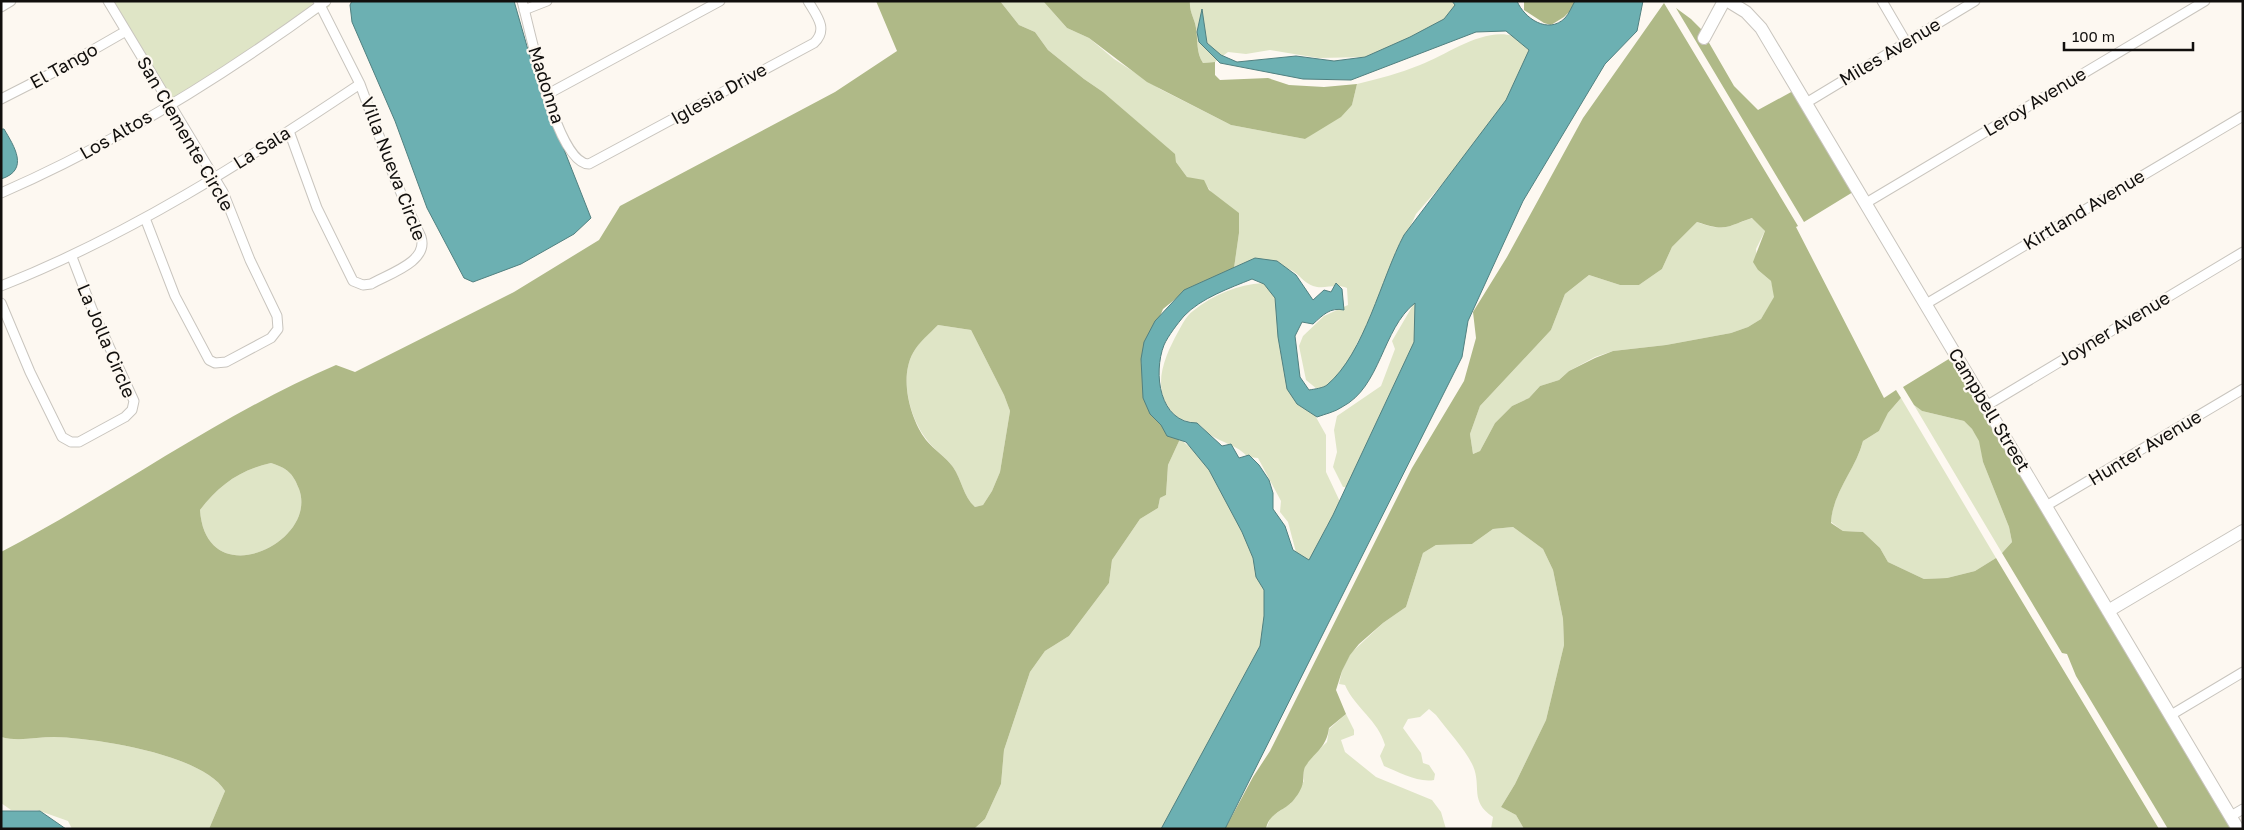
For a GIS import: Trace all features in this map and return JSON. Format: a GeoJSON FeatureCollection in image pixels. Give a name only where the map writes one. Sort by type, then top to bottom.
{"type":"FeatureCollection","features":[{"type":"Feature","properties":{"kind":"street"},"geometry":{"type":"LineString","coordinates":[[1,6],[11,1]]}},
{"type":"Feature","properties":{"kind":"street","name":"San Clemente Circle"},"geometry":{"type":"LineString","coordinates":[[108,1],[226,199],[250,260],[278,320],[276,332],[271,338],[222,363],[211,362],[206,358],[175,296],[146,218]]}},
{"type":"Feature","properties":{"kind":"street"},"geometry":{"type":"LineString","coordinates":[[523,5],[547,1]]}},
{"type":"Feature","properties":{"kind":"street"},"geometry":{"type":"LineString","coordinates":[[546,94],[720,1]]}},
{"type":"Feature","properties":{"kind":"street","name":"Iglesia Drive"},"geometry":{"type":"LineString","coordinates":[[581,162],[589,164],[596,161],[814,43],[820,36],[822,27],[808,1]]}},
{"type":"Feature","properties":{"kind":"street"},"geometry":{"type":"LineString","coordinates":[[1704,38],[1724,1]]}},
{"type":"Feature","properties":{"kind":"street","name":"Campbell Street"},"geometry":{"type":"LineString","coordinates":[[1728,1],[1746,12],[1757,24],[1806,103],[2238,829]]}},
{"type":"Feature","properties":{"kind":"street"},"geometry":{"type":"LineString","coordinates":[[1882,1],[1906,42]]}},
{"type":"Feature","properties":{"kind":"street","name":"Miles Avenue"},"geometry":{"type":"LineString","coordinates":[[1806,103],[1975,1]]}},
{"type":"Feature","properties":{"kind":"street","name":"Leroy Avenue"},"geometry":{"type":"LineString","coordinates":[[1866,204],[2205,1]]}},
{"type":"Feature","properties":{"kind":"street"},"geometry":{"type":"LineString","coordinates":[[321,3],[360,84]]}},
{"type":"Feature","properties":{"kind":"street","name":"Los Altos"},"geometry":{"type":"LineString","coordinates":[[1,193],[72,161],[170,104],[243,59],[321,3]]}},
{"type":"Feature","properties":{"kind":"street","name":"Madonna"},"geometry":{"type":"LineString","coordinates":[[523,5],[546,94],[569,148],[576,159],[581,162]]}},
{"type":"Feature","properties":{"kind":"street","name":"El Tango"},"geometry":{"type":"LineString","coordinates":[[1,99],[58,70],[126,31]]}},
{"type":"Feature","properties":{"kind":"street","name":"Villa Nueva Circle"},"geometry":{"type":"LineString","coordinates":[[289,131],[318,208],[353,281],[358,284],[371,284],[414,260],[422,250],[422,240],[396,182],[360,84]]}},
{"type":"Feature","properties":{"kind":"street","name":"La Sala"},"geometry":{"type":"LineString","coordinates":[[1,286],[72,257],[146,218],[214,178],[360,84]]}},
{"type":"Feature","properties":{"kind":"street","name":"Kirtland Avenue"},"geometry":{"type":"LineString","coordinates":[[1926,304],[2243,116]]}},
{"type":"Feature","properties":{"kind":"street","name":"Joyner Avenue"},"geometry":{"type":"LineString","coordinates":[[1986,406],[2243,252]]}},
{"type":"Feature","properties":{"kind":"street","name":"La Jolla Circle"},"geometry":{"type":"LineString","coordinates":[[1,303],[30,372],[62,437],[71,442],[79,442],[126,417],[132,410],[133,395],[104,338],[72,257]]}},
{"type":"Feature","properties":{"kind":"street","name":"Hunter Avenue"},"geometry":{"type":"LineString","coordinates":[[2046,506],[2243,389]]}},
{"type":"Feature","properties":{"kind":"street"},"geometry":{"type":"LineString","coordinates":[[2108,611],[2243,531]]}},
{"type":"Feature","properties":{"kind":"street"},"geometry":{"type":"LineString","coordinates":[[2171,715],[2243,672]]}},
{"type":"Feature","properties":{"kind":"street"},"geometry":{"type":"LineString","coordinates":[[2231,816],[2243,809]]}},
{"type":"Feature","properties":{"kind":"green space"},"geometry":{"type":"Polygon","coordinates":[[[106,1],[327,1],[330,6],[173,106],[106,1]]]}},
{"type":"Feature","properties":{"kind":"green space"},"geometry":{"type":"Polygon","coordinates":[[[876,1],[1000,1],[1019,25],[1035,32],[1048,50],[1103,92],[1175,154],[1176,162],[1187,177],[1204,180],[1209,190],[1239,213],[1239,233],[1234,268],[1189,288],[1163,309],[1141,363],[1180,439],[1168,465],[1166,495],[1160,498],[1158,508],[1140,519],[1112,560],[1109,583],[1069,636],[1045,651],[1030,672],[1004,750],[1001,784],[985,819],[974,829],[209,829],[225,791],[213,778],[195,767],[147,751],[95,741],[54,737],[21,739],[1,737],[1,552],[85,505],[208,431],[293,385],[336,365],[355,372],[514,292],[599,240],[620,206],[835,92],[897,51],[876,1]],[[938,325],[924,338],[913,353],[907,374],[908,398],[920,431],[929,444],[953,467],[968,498],[975,507],[983,505],[992,491],[1000,472],[1010,411],[1004,395],[971,330],[938,325]],[[271,463],[240,474],[215,493],[200,510],[207,536],[221,551],[239,555],[259,552],[278,542],[293,527],[301,509],[299,489],[289,472],[271,463]]]}},
{"type":"Feature","properties":{"kind":"green space"},"geometry":{"type":"Polygon","coordinates":[[[1000,1],[1043,1],[1067,28],[1089,38],[1114,59],[1160,89],[1231,125],[1305,139],[1352,105],[1357,84],[1412,68],[1464,44],[1495,35],[1509,35],[1523,40],[1537,52],[1486,134],[1416,214],[1370,323],[1358,341],[1345,371],[1329,386],[1317,389],[1306,380],[1299,346],[1303,336],[1324,316],[1348,305],[1347,288],[1313,286],[1284,267],[1263,265],[1234,268],[1239,233],[1205,183],[1187,177],[1176,162],[1174,154],[1103,92],[1048,50],[1035,32],[1019,25],[1000,1]]]}},
{"type":"Feature","properties":{"kind":"green space"},"geometry":{"type":"Polygon","coordinates":[[[1043,1],[1190,1],[1201,59],[1203,63],[1215,62],[1215,75],[1220,80],[1268,78],[1289,85],[1324,87],[1357,84],[1352,105],[1341,117],[1305,139],[1231,125],[1147,82],[1089,38],[1067,28],[1043,1]]]}},
{"type":"Feature","properties":{"kind":"green space"},"geometry":{"type":"Polygon","coordinates":[[[1190,1],[1460,1],[1458,17],[1367,57],[1318,58],[1270,50],[1246,54],[1228,52],[1215,62],[1203,63],[1198,51],[1196,28],[1190,9],[1190,1]]]}},
{"type":"Feature","properties":{"kind":"green space"},"geometry":{"type":"Polygon","coordinates":[[[1524,1],[1580,1],[1564,17],[1551,25],[1544,23],[1524,10],[1524,1]]]}},
{"type":"Feature","properties":{"kind":"green space"},"geometry":{"type":"Polygon","coordinates":[[[1664,3],[1798,226],[1796,227],[1884,398],[1896,390],[1901,398],[1888,413],[1879,431],[1863,441],[1860,451],[1835,501],[1831,523],[1843,531],[1863,532],[1880,548],[1888,562],[1924,579],[1947,578],[1975,571],[1996,558],[2159,829],[1524,829],[1516,815],[1501,807],[1515,784],[1546,720],[1564,645],[1563,619],[1553,570],[1543,549],[1513,527],[1493,529],[1472,544],[1436,545],[1423,553],[1406,607],[1383,623],[1359,644],[1350,655],[1336,690],[1346,714],[1329,728],[1323,745],[1305,767],[1302,785],[1296,797],[1273,816],[1266,829],[1225,829],[1253,777],[1270,751],[1412,468],[1464,381],[1476,338],[1473,312],[1507,257],[1583,118],[1664,3]],[[1752,218],[1720,228],[1697,222],[1672,247],[1662,269],[1639,285],[1620,285],[1589,275],[1565,294],[1551,330],[1480,406],[1470,434],[1473,454],[1480,451],[1495,423],[1512,406],[1529,398],[1540,386],[1559,380],[1569,371],[1595,358],[1613,351],[1666,345],[1731,333],[1748,327],[1761,319],[1774,297],[1771,281],[1758,270],[1753,262],[1765,231],[1752,218]]]}},
{"type":"Feature","properties":{"kind":"green space"},"geometry":{"type":"Polygon","coordinates":[[[1676,8],[1703,31],[1698,40],[1706,45],[1708,41],[1734,86],[1758,110],[1793,91],[1853,192],[1804,222],[1676,8]]]}},
{"type":"Feature","properties":{"kind":"green space"},"geometry":{"type":"Polygon","coordinates":[[[1753,218],[1765,231],[1756,249],[1758,270],[1771,281],[1775,297],[1761,319],[1748,327],[1731,333],[1666,345],[1613,351],[1595,357],[1569,371],[1559,380],[1540,386],[1529,398],[1512,406],[1495,423],[1480,451],[1473,454],[1470,434],[1480,406],[1551,330],[1565,294],[1589,275],[1620,285],[1639,285],[1662,269],[1672,247],[1697,222],[1720,228],[1753,218]]]}},
{"type":"Feature","properties":{"kind":"green space"},"geometry":{"type":"Polygon","coordinates":[[[1263,283],[1282,296],[1284,338],[1312,410],[1326,435],[1326,472],[1343,508],[1340,516],[1327,525],[1311,562],[1298,560],[1288,522],[1280,512],[1281,501],[1258,458],[1248,457],[1209,434],[1199,425],[1177,417],[1165,401],[1162,391],[1162,371],[1165,361],[1173,341],[1188,315],[1201,305],[1226,291],[1263,283]]]}},
{"type":"Feature","properties":{"kind":"green space"},"geometry":{"type":"Polygon","coordinates":[[[1423,288],[1421,328],[1347,487],[1343,487],[1333,467],[1337,452],[1334,430],[1337,416],[1381,386],[1395,349],[1392,341],[1423,288]]]}},
{"type":"Feature","properties":{"kind":"green space"},"geometry":{"type":"Polygon","coordinates":[[[938,325],[971,330],[1004,395],[1010,411],[1000,472],[992,491],[983,505],[975,507],[968,498],[953,467],[930,444],[921,431],[911,410],[908,398],[907,374],[913,353],[918,345],[938,325]]]}},
{"type":"Feature","properties":{"kind":"green space"},"geometry":{"type":"Polygon","coordinates":[[[1952,357],[2233,829],[2168,829],[2076,676],[2067,654],[2062,653],[2002,553],[2012,542],[2009,527],[1983,462],[1979,441],[1972,429],[1964,421],[1922,411],[1914,405],[1903,387],[1952,357]]]}},
{"type":"Feature","properties":{"kind":"green space"},"geometry":{"type":"Polygon","coordinates":[[[1901,398],[1996,558],[1975,571],[1947,578],[1924,579],[1888,562],[1880,548],[1863,532],[1843,531],[1831,522],[1835,501],[1860,451],[1863,441],[1879,431],[1888,413],[1901,398]]]}},
{"type":"Feature","properties":{"kind":"green space"},"geometry":{"type":"Polygon","coordinates":[[[1914,405],[1922,411],[1964,421],[1980,441],[1983,462],[2009,527],[2012,542],[2002,553],[1914,405]]]}},
{"type":"Feature","properties":{"kind":"green space"},"geometry":{"type":"Polygon","coordinates":[[[1180,439],[1210,464],[1234,501],[1264,590],[1266,636],[1166,829],[974,829],[985,819],[1001,784],[1004,750],[1030,672],[1045,651],[1069,636],[1109,583],[1112,560],[1140,519],[1158,508],[1160,498],[1166,495],[1168,465],[1180,439]]]}},
{"type":"Feature","properties":{"kind":"green space"},"geometry":{"type":"Polygon","coordinates":[[[271,463],[289,472],[299,489],[301,509],[293,527],[278,542],[259,552],[239,555],[221,551],[207,536],[200,510],[215,493],[240,474],[271,463]]]}},
{"type":"Feature","properties":{"kind":"green space"},"geometry":{"type":"Polygon","coordinates":[[[1513,527],[1543,549],[1553,570],[1563,619],[1564,645],[1546,720],[1515,784],[1501,807],[1516,815],[1524,829],[1491,829],[1493,817],[1481,805],[1478,799],[1477,781],[1473,766],[1436,715],[1429,709],[1420,717],[1408,719],[1403,728],[1421,753],[1423,763],[1429,765],[1435,774],[1434,780],[1422,780],[1402,774],[1384,766],[1380,756],[1385,745],[1382,736],[1372,721],[1354,701],[1345,685],[1339,684],[1342,671],[1350,654],[1383,623],[1406,607],[1423,553],[1436,545],[1472,544],[1493,529],[1513,527]]]}},
{"type":"Feature","properties":{"kind":"green space"},"geometry":{"type":"Polygon","coordinates":[[[1346,714],[1354,730],[1354,735],[1341,740],[1345,752],[1376,777],[1432,800],[1441,812],[1446,829],[1266,829],[1271,817],[1291,803],[1304,781],[1304,768],[1310,758],[1327,742],[1329,729],[1346,714]]]}},
{"type":"Feature","properties":{"kind":"green space"},"geometry":{"type":"Polygon","coordinates":[[[1,737],[14,739],[72,738],[147,750],[195,767],[213,778],[225,791],[209,829],[72,829],[68,821],[37,810],[11,810],[1,803],[1,737]]]}},
{"type":"Feature","properties":{"kind":"water"},"geometry":{"type":"Polygon","coordinates":[[[352,1],[514,1],[537,81],[591,218],[574,234],[521,264],[473,282],[464,278],[427,208],[395,121],[352,22],[350,5],[352,1]]]}},
{"type":"Feature","properties":{"kind":"water"},"geometry":{"type":"Polygon","coordinates":[[[1452,1],[1517,1],[1531,18],[1544,25],[1551,25],[1565,18],[1575,1],[1643,1],[1637,31],[1605,64],[1523,201],[1468,321],[1462,357],[1225,829],[1161,829],[1260,646],[1264,616],[1264,590],[1256,577],[1253,558],[1242,532],[1209,470],[1186,442],[1167,436],[1161,425],[1150,414],[1143,398],[1141,359],[1144,342],[1155,321],[1184,290],[1255,258],[1277,261],[1296,275],[1313,300],[1324,290],[1331,292],[1336,283],[1342,289],[1344,310],[1331,311],[1313,324],[1302,322],[1295,336],[1300,377],[1309,390],[1327,385],[1352,354],[1362,335],[1404,235],[1506,100],[1529,50],[1506,31],[1476,32],[1351,80],[1303,79],[1220,63],[1199,42],[1197,32],[1202,9],[1207,43],[1221,55],[1237,62],[1296,56],[1334,61],[1365,57],[1410,37],[1444,19],[1455,5],[1452,1]],[[1252,279],[1207,299],[1184,316],[1164,345],[1159,369],[1160,382],[1167,406],[1174,415],[1184,421],[1197,423],[1222,446],[1231,444],[1239,458],[1249,455],[1259,465],[1269,480],[1273,493],[1273,509],[1285,526],[1293,550],[1309,560],[1333,515],[1414,342],[1415,303],[1395,327],[1374,372],[1355,398],[1333,412],[1317,417],[1297,404],[1287,389],[1278,337],[1275,298],[1264,284],[1252,279]]]}},
{"type":"Feature","properties":{"kind":"water"},"geometry":{"type":"Polygon","coordinates":[[[1,129],[4,129],[12,143],[17,157],[17,164],[15,170],[10,175],[1,179],[1,129]]]}},
{"type":"Feature","properties":{"kind":"water"},"geometry":{"type":"Polygon","coordinates":[[[1,811],[40,811],[66,829],[1,829],[1,811]]]}}]}
